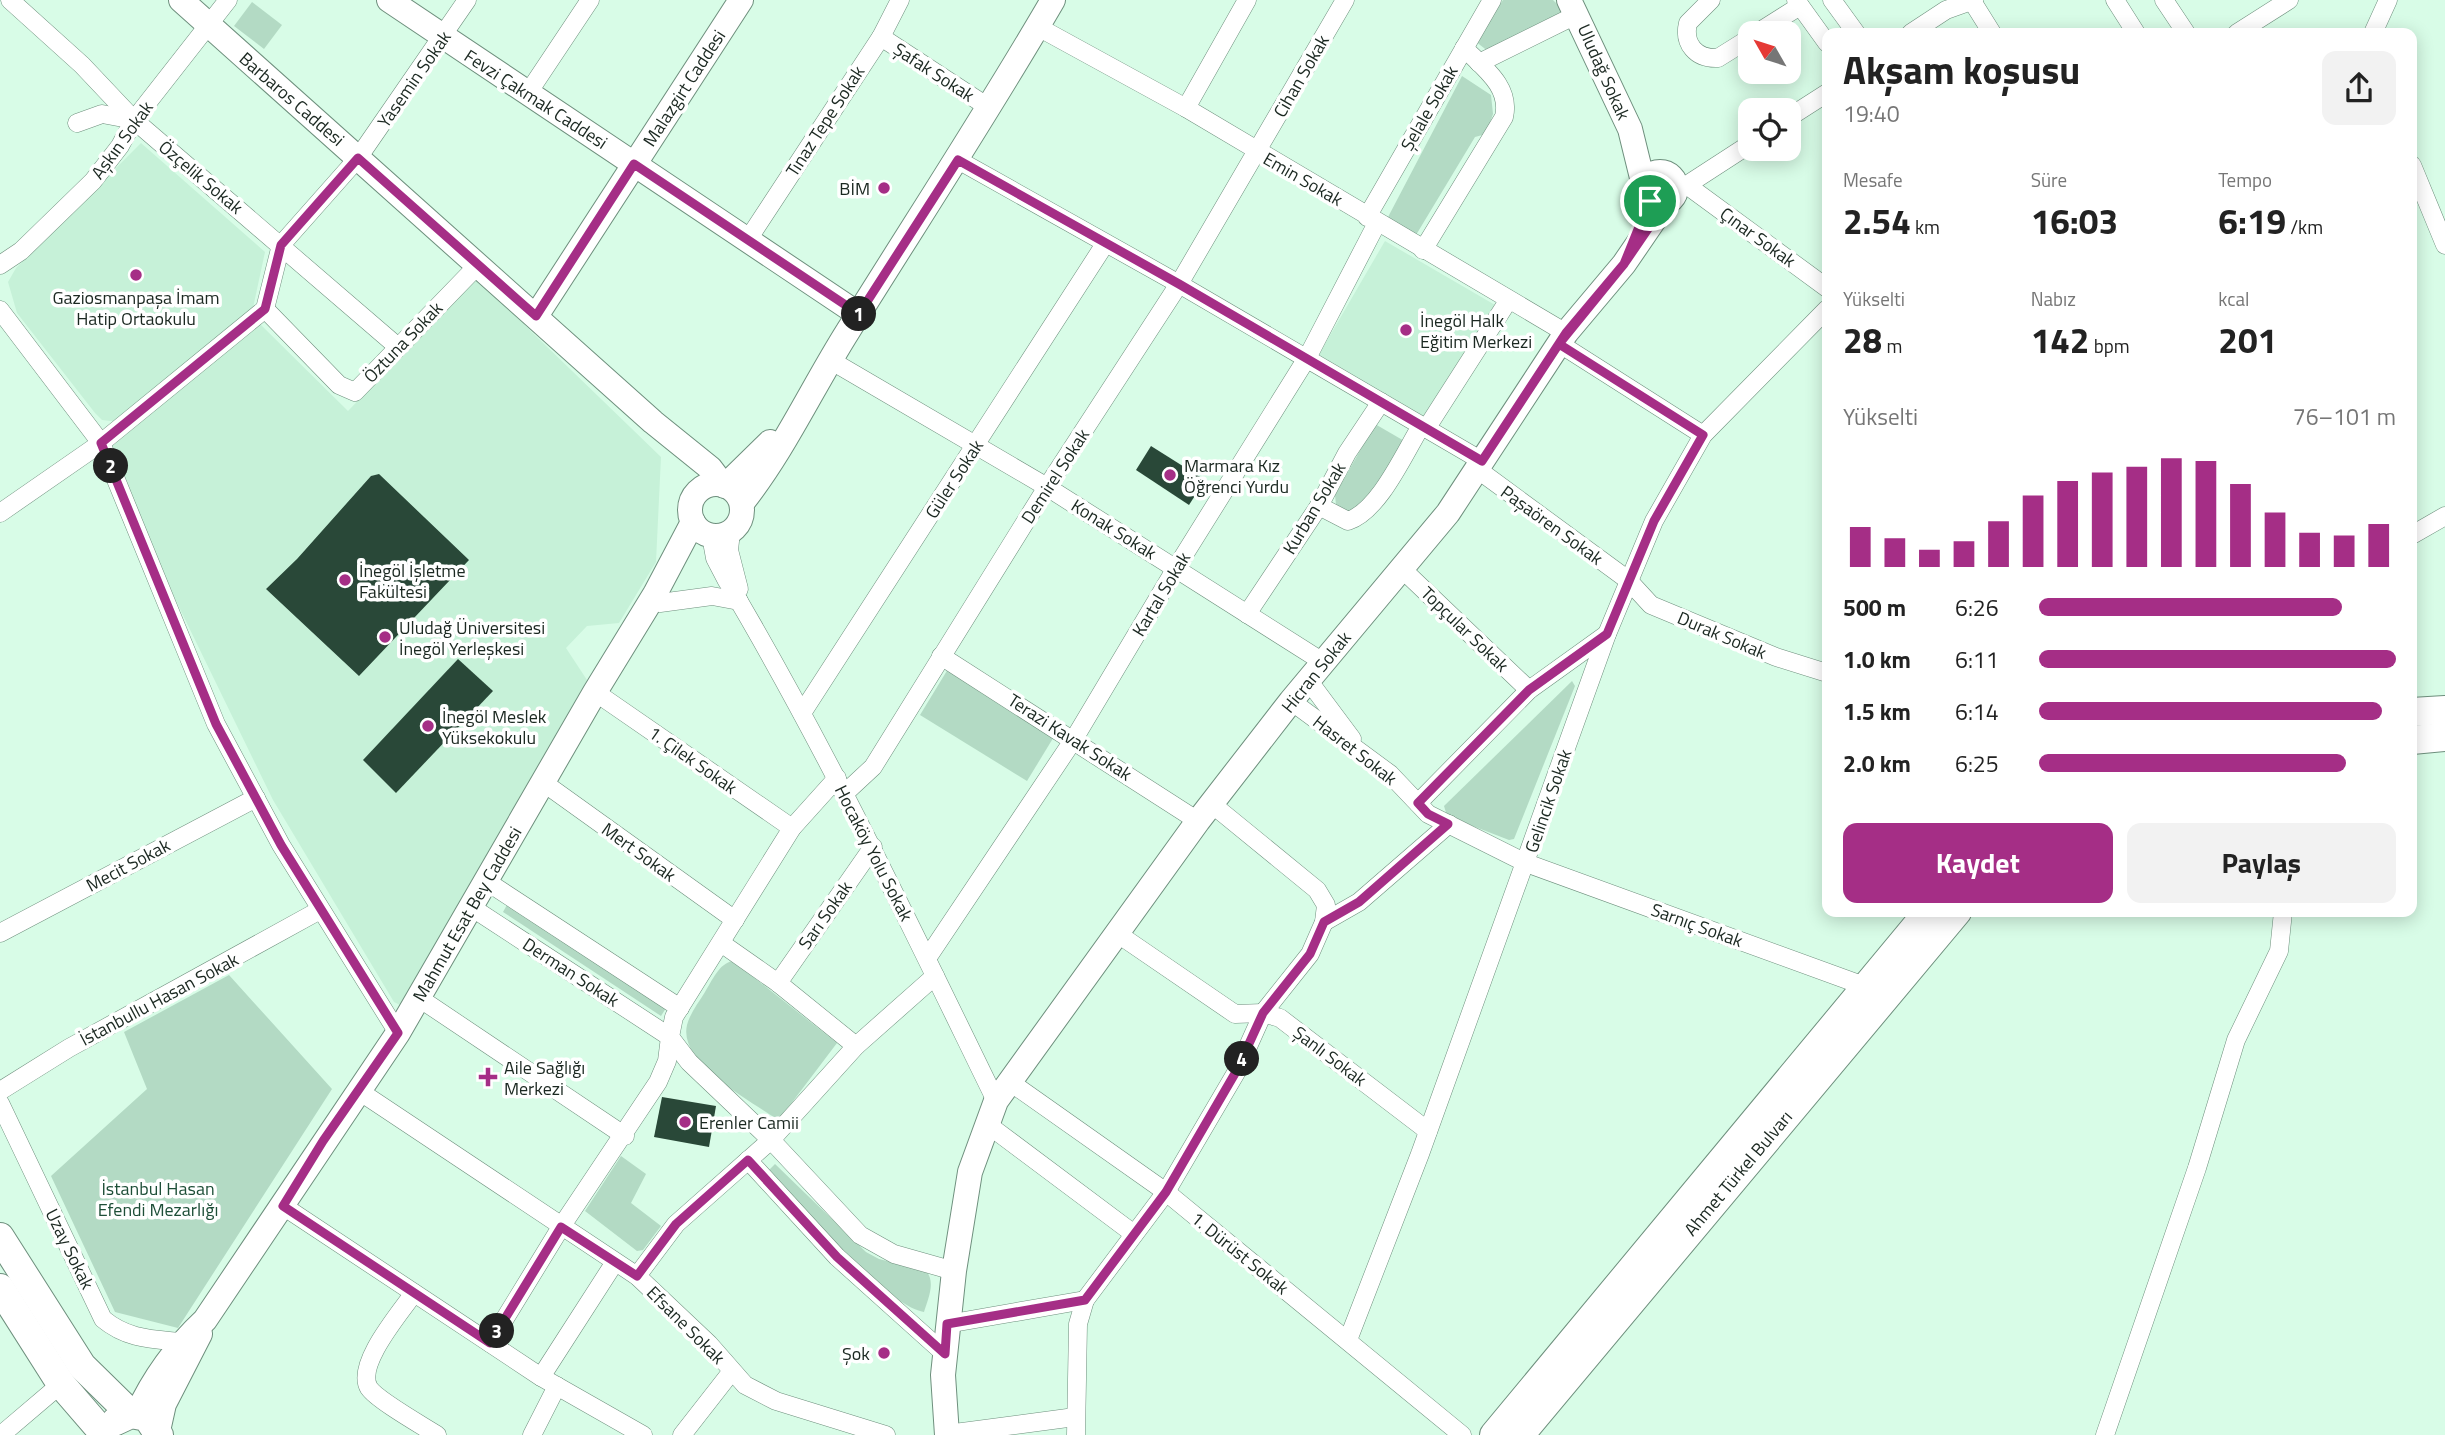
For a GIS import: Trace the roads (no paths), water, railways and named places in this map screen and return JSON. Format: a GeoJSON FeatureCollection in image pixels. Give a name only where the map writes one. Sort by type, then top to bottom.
{"type":"FeatureCollection","features":[{"type":"Feature","properties":{"kind":"main road","name":"Barbaros Caddesi"},"geometry":{"type":"LineString","coordinates":[[181,0],[653,422]]}},
{"type":"Feature","properties":{"kind":"main road","name":"Fevzi Çakmak Caddesi"},"geometry":{"type":"LineString","coordinates":[[389,0],[443,39],[859,314]]}},
{"type":"Feature","properties":{"kind":"main road","name":"Malazgirt Caddesi"},"geometry":{"type":"LineString","coordinates":[[536,316],[741,0]]}},
{"type":"Feature","properties":{"kind":"main road"},"geometry":{"type":"LineString","coordinates":[[730,491],[792,428],[808,395],[958,160],[1053,0]]}},
{"type":"Feature","properties":{"kind":"main road","name":"Uludağ Sokak"},"geometry":{"type":"LineString","coordinates":[[1574,5],[1630,129],[1664,190]]}},
{"type":"Feature","properties":{"kind":"main road","name":"Hicran Sokak"},"geometry":{"type":"LineString","coordinates":[[1003,1091],[1205,813],[1291,701],[1448,513],[1563,339],[1624,264],[1639,227],[1664,190]]}},
{"type":"Feature","properties":{"kind":"main road"},"geometry":{"type":"LineString","coordinates":[[625,642],[672,564],[707,526],[741,519],[730,491],[710,468],[653,422]]}},
{"type":"Feature","properties":{"kind":"main road"},"geometry":{"type":"LineString","coordinates":[[653,422],[691,481],[707,526]]}},
{"type":"Feature","properties":{"kind":"main road"},"geometry":{"type":"LineString","coordinates":[[625,642],[660,603],[707,526],[699,491],[715,484],[730,491]]}},
{"type":"Feature","properties":{"kind":"main road","name":"Mahmut Esat Bey Caddesi"},"geometry":{"type":"LineString","coordinates":[[205,1320],[398,1033],[625,642]]}},
{"type":"Feature","properties":{"kind":"main road"},"geometry":{"type":"LineString","coordinates":[[2417,712],[2445,710]]}},
{"type":"Feature","properties":{"kind":"main road"},"geometry":{"type":"LineString","coordinates":[[2417,740],[2445,737]]}},
{"type":"Feature","properties":{"kind":"main road","name":"Ahmet Türkel Bulvarı"},"geometry":{"type":"LineString","coordinates":[[1494,1435],[1924,917]]}},
{"type":"Feature","properties":{"kind":"main road","name":"Ahmet Türkel Bulvarı"},"geometry":{"type":"LineString","coordinates":[[1520,1435],[1952,917]]}},
{"type":"Feature","properties":{"kind":"main road"},"geometry":{"type":"LineString","coordinates":[[947,1435],[947,1324],[970,1172],[987,1124],[1003,1091]]}},
{"type":"Feature","properties":{"kind":"main road"},"geometry":{"type":"LineString","coordinates":[[0,1237],[82,1366],[146,1423]]}},
{"type":"Feature","properties":{"kind":"main road"},"geometry":{"type":"LineString","coordinates":[[0,1288],[61,1384],[107,1435],[116,1421],[146,1423]]}},
{"type":"Feature","properties":{"kind":"main road"},"geometry":{"type":"LineString","coordinates":[[146,1423],[153,1381],[181,1342],[205,1320]]}},
{"type":"Feature","properties":{"kind":"main road"},"geometry":{"type":"LineString","coordinates":[[146,1423],[164,1404],[192,1354],[205,1320]]}},
{"type":"Feature","properties":{"kind":"street","name":"Özçelik Sokak"},"geometry":{"type":"LineString","coordinates":[[10,0],[82,65],[134,120],[398,347]]}},
{"type":"Feature","properties":{"kind":"street","name":"Aşkın Sokak"},"geometry":{"type":"LineString","coordinates":[[0,265],[21,251],[93,181],[120,146],[134,120],[210,27],[228,0]]}},
{"type":"Feature","properties":{"kind":"street","name":"Yasemin Sokak"},"geometry":{"type":"LineString","coordinates":[[281,245],[358,158],[443,39],[467,0]]}},
{"type":"Feature","properties":{"kind":"street"},"geometry":{"type":"LineString","coordinates":[[528,93],[590,0]]}},
{"type":"Feature","properties":{"kind":"street"},"geometry":{"type":"LineString","coordinates":[[1185,108],[1247,0]]}},
{"type":"Feature","properties":{"kind":"street","name":"Cihan Sokak"},"geometry":{"type":"LineString","coordinates":[[1257,152],[1345,0]]}},
{"type":"Feature","properties":{"kind":"street","name":"Şelale Sokak"},"geometry":{"type":"LineString","coordinates":[[1372,220],[1492,0]]}},
{"type":"Feature","properties":{"kind":"street"},"geometry":{"type":"LineString","coordinates":[[1711,0],[1688,23],[1688,42],[1696,53],[1718,58],[1738,46]]}},
{"type":"Feature","properties":{"kind":"street"},"geometry":{"type":"LineString","coordinates":[[1832,0],[1852,28]]}},
{"type":"Feature","properties":{"kind":"street"},"geometry":{"type":"LineString","coordinates":[[2115,0],[2133,28]]}},
{"type":"Feature","properties":{"kind":"street"},"geometry":{"type":"LineString","coordinates":[[2164,0],[2183,28]]}},
{"type":"Feature","properties":{"kind":"street"},"geometry":{"type":"LineString","coordinates":[[2245,28],[2289,0]]}},
{"type":"Feature","properties":{"kind":"street"},"geometry":{"type":"LineString","coordinates":[[2375,28],[2388,0]]}},
{"type":"Feature","properties":{"kind":"street"},"geometry":{"type":"LineString","coordinates":[[1917,28],[1944,5],[1973,1],[1989,28]]}},
{"type":"Feature","properties":{"kind":"street","name":"Tınaz Tepe Sokak"},"geometry":{"type":"LineString","coordinates":[[747,240],[881,37],[894,2]]}},
{"type":"Feature","properties":{"kind":"street"},"geometry":{"type":"LineString","coordinates":[[1773,21],[1798,3],[1822,36]]}},
{"type":"Feature","properties":{"kind":"street"},"geometry":{"type":"LineString","coordinates":[[1479,63],[1574,5]]}},
{"type":"Feature","properties":{"kind":"street","name":"Emin Sokak"},"geometry":{"type":"LineString","coordinates":[[1038,26],[1185,108],[1508,301],[1703,435]]}},
{"type":"Feature","properties":{"kind":"street","name":"Şafak Sokak"},"geometry":{"type":"LineString","coordinates":[[881,37],[988,107]]}},
{"type":"Feature","properties":{"kind":"street"},"geometry":{"type":"LineString","coordinates":[[1423,250],[1504,117],[1507,104],[1501,87],[1464,48]]}},
{"type":"Feature","properties":{"kind":"street"},"geometry":{"type":"LineString","coordinates":[[1801,110],[1822,96]]}},
{"type":"Feature","properties":{"kind":"street"},"geometry":{"type":"LineString","coordinates":[[77,123],[102,114],[134,120]]}},
{"type":"Feature","properties":{"kind":"street"},"geometry":{"type":"LineString","coordinates":[[1664,190],[1738,150]]}},
{"type":"Feature","properties":{"kind":"street","name":"Demirel Sokak"},"geometry":{"type":"LineString","coordinates":[[490,1343],[561,1227],[625,1136],[658,1082],[667,1061],[674,1017],[792,828],[841,785],[873,768],[1047,487],[1179,284],[1257,152]]}},
{"type":"Feature","properties":{"kind":"street","name":"Paşaören Sokak"},"geometry":{"type":"LineString","coordinates":[[958,160],[1179,284],[1424,428],[1479,465],[1628,580]]}},
{"type":"Feature","properties":{"kind":"street"},"geometry":{"type":"LineString","coordinates":[[2417,177],[2445,245]]}},
{"type":"Feature","properties":{"kind":"street","name":"Çınar Sokak"},"geometry":{"type":"LineString","coordinates":[[1664,190],[1822,285]]}},
{"type":"Feature","properties":{"kind":"street","name":"Kartal Sokak"},"geometry":{"type":"LineString","coordinates":[[928,957],[1074,739],[1175,568],[1307,358],[1372,220]]}},
{"type":"Feature","properties":{"kind":"street","name":"Güler Sokak"},"geometry":{"type":"LineString","coordinates":[[802,713],[1105,244]]}},
{"type":"Feature","properties":{"kind":"street"},"geometry":{"type":"LineString","coordinates":[[0,513],[101,443],[265,309],[281,245]]}},
{"type":"Feature","properties":{"kind":"street","name":"Öztuna Sokak"},"geometry":{"type":"LineString","coordinates":[[265,309],[349,391],[355,391],[479,264]]}},
{"type":"Feature","properties":{"kind":"street"},"geometry":{"type":"LineString","coordinates":[[1320,506],[1348,521],[1358,518],[1370,508],[1508,301]]}},
{"type":"Feature","properties":{"kind":"street"},"geometry":{"type":"LineString","coordinates":[[0,310],[101,443],[216,724],[320,910],[398,1033]]}},
{"type":"Feature","properties":{"kind":"street","name":"Gelincik Sokak"},"geometry":{"type":"LineString","coordinates":[[1348,1340],[1527,863],[1607,634],[1654,521],[1703,435],[1822,314]]}},
{"type":"Feature","properties":{"kind":"street","name":"Konak Sokak"},"geometry":{"type":"LineString","coordinates":[[830,360],[1047,487],[1247,614],[1315,671]]}},
{"type":"Feature","properties":{"kind":"street","name":"Kurban Sokak"},"geometry":{"type":"LineString","coordinates":[[1247,614],[1320,506],[1347,453],[1381,402]]}},
{"type":"Feature","properties":{"kind":"street"},"geometry":{"type":"LineString","coordinates":[[2417,532],[2445,516]]}},
{"type":"Feature","properties":{"kind":"street","name":"Hocaköy Yolu Sokak"},"geometry":{"type":"LineString","coordinates":[[707,526],[715,558],[841,785],[928,957],[935,976],[1003,1091]]}},
{"type":"Feature","properties":{"kind":"street","name":"Topçular Sokak"},"geometry":{"type":"LineString","coordinates":[[1401,568],[1529,690]]}},
{"type":"Feature","properties":{"kind":"street","name":"Durak Sokak"},"geometry":{"type":"LineString","coordinates":[[1628,580],[1651,605],[1776,657],[1822,671]]}},
{"type":"Feature","properties":{"kind":"street"},"geometry":{"type":"LineString","coordinates":[[660,603],[712,596],[742,605]]}},
{"type":"Feature","properties":{"kind":"street"},"geometry":{"type":"LineString","coordinates":[[1418,803],[1529,690],[1607,634]]}},
{"type":"Feature","properties":{"kind":"street","name":"Terazi Kavak Sokak"},"geometry":{"type":"LineString","coordinates":[[941,656],[1074,739],[1205,813],[1317,890],[1326,905],[1324,922]]}},
{"type":"Feature","properties":{"kind":"street"},"geometry":{"type":"LineString","coordinates":[[1315,671],[1365,755]]}},
{"type":"Feature","properties":{"kind":"street","name":"1. Çilek Sokak"},"geometry":{"type":"LineString","coordinates":[[595,692],[792,828]]}},
{"type":"Feature","properties":{"kind":"street","name":"Hasret Sokak"},"geometry":{"type":"LineString","coordinates":[[1291,701],[1390,774],[1428,814],[1527,863]]}},
{"type":"Feature","properties":{"kind":"street","name":"Mert Sokak"},"geometry":{"type":"LineString","coordinates":[[544,783],[735,920]]}},
{"type":"Feature","properties":{"kind":"street","name":"Mecit Sokak"},"geometry":{"type":"LineString","coordinates":[[0,933],[256,798]]}},
{"type":"Feature","properties":{"kind":"street"},"geometry":{"type":"LineString","coordinates":[[947,1435],[1076,1426],[1078,1324],[1085,1300],[1166,1192],[1237,1070],[1263,1013],[1310,954],[1324,922],[1359,902],[1448,824]]}},
{"type":"Feature","properties":{"kind":"street","name":"Sarı Sokak"},"geometry":{"type":"LineString","coordinates":[[778,983],[873,847]]}},
{"type":"Feature","properties":{"kind":"street","name":"Sarnıç Sokak"},"geometry":{"type":"LineString","coordinates":[[1527,863],[1867,987]]}},
{"type":"Feature","properties":{"kind":"street"},"geometry":{"type":"LineString","coordinates":[[486,881],[680,1008]]}},
{"type":"Feature","properties":{"kind":"street","name":"Derman Sokak"},"geometry":{"type":"LineString","coordinates":[[471,907],[670,1037],[688,1062],[771,1140],[860,1235],[894,1254],[954,1271]]}},
{"type":"Feature","properties":{"kind":"street","name":"İstanbullu Hasan Sokak"},"geometry":{"type":"LineString","coordinates":[[0,1091],[69,1048],[320,910]]}},
{"type":"Feature","properties":{"kind":"street"},"geometry":{"type":"LineString","coordinates":[[2105,1435],[2197,1168],[2236,1040],[2279,951],[2282,917]]}},
{"type":"Feature","properties":{"kind":"street","name":"Şanlı Sokak"},"geometry":{"type":"LineString","coordinates":[[1118,934],[1234,1014],[1263,1013],[1280,1018],[1428,1131]]}},
{"type":"Feature","properties":{"kind":"street"},"geometry":{"type":"LineString","coordinates":[[721,943],[778,983],[856,1046]]}},
{"type":"Feature","properties":{"kind":"street"},"geometry":{"type":"LineString","coordinates":[[637,1276],[676,1224],[771,1140],[856,1046],[935,976]]}},
{"type":"Feature","properties":{"kind":"street"},"geometry":{"type":"LineString","coordinates":[[419,998],[625,1136]]}},
{"type":"Feature","properties":{"kind":"street","name":"Efsane Sokak"},"geometry":{"type":"LineString","coordinates":[[359,1091],[637,1276],[709,1344],[732,1371],[762,1396],[886,1435]]}},
{"type":"Feature","properties":{"kind":"street","name":"1. Dürüst Sokak"},"geometry":{"type":"LineString","coordinates":[[1003,1091],[1166,1192],[1462,1435]]}},
{"type":"Feature","properties":{"kind":"street","name":"Uzay Sokak"},"geometry":{"type":"LineString","coordinates":[[0,1103],[103,1319],[120,1332],[140,1338],[181,1342]]}},
{"type":"Feature","properties":{"kind":"street"},"geometry":{"type":"LineString","coordinates":[[987,1124],[1134,1234]]}},
{"type":"Feature","properties":{"kind":"street"},"geometry":{"type":"LineString","coordinates":[[748,1160],[837,1257],[945,1354]]}},
{"type":"Feature","properties":{"kind":"street"},"geometry":{"type":"LineString","coordinates":[[283,1206],[549,1381],[643,1435]]}},
{"type":"Feature","properties":{"kind":"street"},"geometry":{"type":"LineString","coordinates":[[532,1435],[549,1381],[615,1262]]}},
{"type":"Feature","properties":{"kind":"street"},"geometry":{"type":"LineString","coordinates":[[414,1293],[369,1358],[365,1374],[370,1389],[437,1435]]}},
{"type":"Feature","properties":{"kind":"street"},"geometry":{"type":"LineString","coordinates":[[947,1324],[1085,1300]]}},
{"type":"Feature","properties":{"kind":"street"},"geometry":{"type":"LineString","coordinates":[[682,1435],[732,1371]]}},
{"type":"Feature","properties":{"kind":"street"},"geometry":{"type":"LineString","coordinates":[[1,1435],[61,1384]]}},
{"type":"Feature","properties":{"kind":"place","name":"BİM"},"geometry":{"type":"Point","coordinates":[884,188]}},
{"type":"Feature","properties":{"kind":"place","name":"Gaziosmanpaşa İmam Hatip Ortaokulu"},"geometry":{"type":"Point","coordinates":[136,275]}},
{"type":"Feature","properties":{"kind":"place","name":"İnegöl Halk Eğitim Merkezi"},"geometry":{"type":"Point","coordinates":[1406,330]}},
{"type":"Feature","properties":{"kind":"place","name":"Marmara Kız Öğrenci Yurdu"},"geometry":{"type":"Point","coordinates":[1170,475]}},
{"type":"Feature","properties":{"kind":"place","name":"İnegöl İşletme Fakültesi"},"geometry":{"type":"Point","coordinates":[345,580]}},
{"type":"Feature","properties":{"kind":"place","name":"Uludağ Üniversitesi İnegöl Yerleşkesi"},"geometry":{"type":"Point","coordinates":[385,637]}},
{"type":"Feature","properties":{"kind":"place","name":"İnegöl Meslek Yüksekokulu"},"geometry":{"type":"Point","coordinates":[428,726]}},
{"type":"Feature","properties":{"kind":"place","name":"Aile Sağlığı Merkezi"},"geometry":{"type":"Point","coordinates":[488,1077]}},
{"type":"Feature","properties":{"kind":"place","name":"Erenler Camii"},"geometry":{"type":"Point","coordinates":[685,1122]}},
{"type":"Feature","properties":{"kind":"place","name":"Şok"},"geometry":{"type":"Point","coordinates":[884,1353]}},
{"type":"Feature","properties":{"kind":"park label","name":"İstanbul Hasan Efendi Mezarlığı"},"geometry":{"type":"Point","coordinates":[158,1198]}}]}
